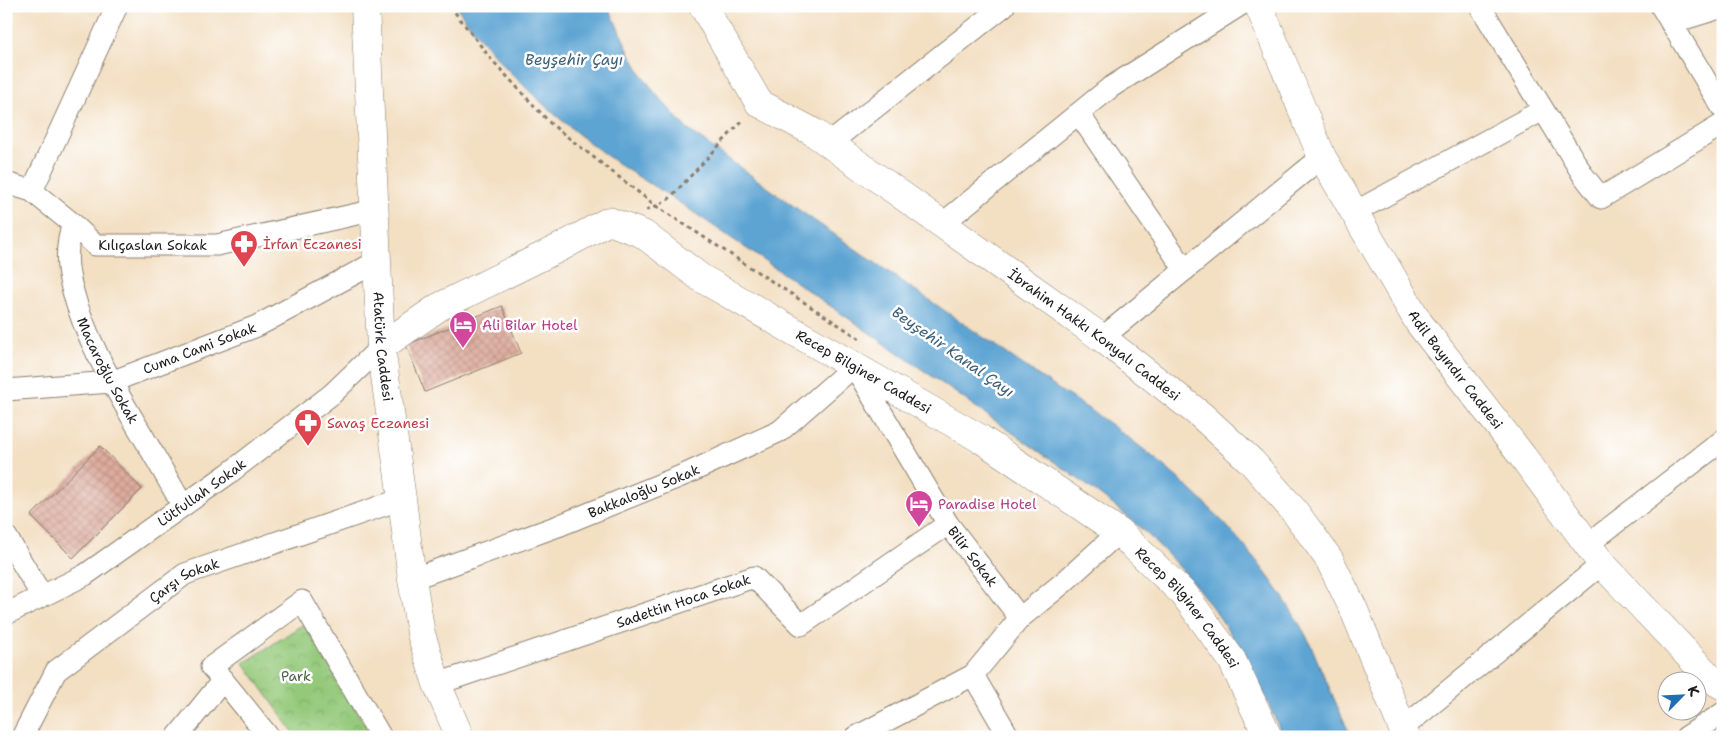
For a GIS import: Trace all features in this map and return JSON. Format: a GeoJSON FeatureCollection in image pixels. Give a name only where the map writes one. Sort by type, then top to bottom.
{"type":"FeatureCollection","features":[{"type":"Feature","properties":{"kind":"street"},"geometry":{"type":"LineString","coordinates":[[32,191],[118,6]]}},
{"type":"Feature","properties":{"kind":"street","name":"Atatürk Caddesi"},"geometry":{"type":"LineString","coordinates":[[365,6],[381,347],[421,634],[437,684],[460,737]]}},
{"type":"Feature","properties":{"kind":"street","name":"İbrahim Hakkı Konyalı Caddesi"},"geometry":{"type":"LineString","coordinates":[[703,6],[758,103],[814,132],[1102,338],[1202,416],[1252,462],[1295,512],[1329,559],[1354,610],[1404,732]]}},
{"type":"Feature","properties":{"kind":"street"},"geometry":{"type":"LineString","coordinates":[[830,143],[1004,6]]}},
{"type":"Feature","properties":{"kind":"street"},"geometry":{"type":"LineString","coordinates":[[942,224],[1111,87],[1239,6]]}},
{"type":"Feature","properties":{"kind":"street","name":"Adil Bayındır Caddesi"},"geometry":{"type":"LineString","coordinates":[[1259,6],[1322,158],[1419,323],[1523,457],[1595,554],[1719,677]]}},
{"type":"Feature","properties":{"kind":"street"},"geometry":{"type":"LineString","coordinates":[[1480,6],[1583,175],[1601,198],[1723,124]]}},
{"type":"Feature","properties":{"kind":"street"},"geometry":{"type":"LineString","coordinates":[[1723,7],[1666,15],[1723,109]]}},
{"type":"Feature","properties":{"kind":"street"},"geometry":{"type":"LineString","coordinates":[[1353,213],[1543,110]]}},
{"type":"Feature","properties":{"kind":"street"},"geometry":{"type":"LineString","coordinates":[[1079,114],[1185,270]]}},
{"type":"Feature","properties":{"kind":"street"},"geometry":{"type":"LineString","coordinates":[[1102,338],[1322,158]]}},
{"type":"Feature","properties":{"kind":"street","name":"Kılıçaslan Sokak"},"geometry":{"type":"LineString","coordinates":[[6,183],[32,191],[73,224],[95,245],[217,245],[375,210]]}},
{"type":"Feature","properties":{"kind":"street","name":"Recep Bilginer Caddesi"},"geometry":{"type":"LineString","coordinates":[[381,347],[439,307],[609,220],[643,234],[700,278],[858,354],[1120,532],[1184,594],[1211,630],[1232,660],[1268,737]]}},
{"type":"Feature","properties":{"kind":"street","name":"Macaroğlu Sokak"},"geometry":{"type":"LineString","coordinates":[[73,224],[69,236],[68,251],[71,287],[84,325],[112,382],[183,506]]}},
{"type":"Feature","properties":{"kind":"street","name":"Cuma Cami Sokak"},"geometry":{"type":"LineString","coordinates":[[6,390],[112,382],[257,326],[378,261]]}},
{"type":"Feature","properties":{"kind":"street","name":"Lütfullah Sokak"},"geometry":{"type":"LineString","coordinates":[[6,614],[85,575],[228,474],[332,394],[381,347]]}},
{"type":"Feature","properties":{"kind":"street","name":"Bilir Sokak"},"geometry":{"type":"LineString","coordinates":[[858,354],[948,524],[1020,618]]}},
{"type":"Feature","properties":{"kind":"street","name":"Bakkaloğlu Sokak"},"geometry":{"type":"LineString","coordinates":[[412,579],[558,526],[686,474],[780,431],[858,354]]}},
{"type":"Feature","properties":{"kind":"street"},"geometry":{"type":"LineString","coordinates":[[1404,732],[1595,554],[1723,440]]}},
{"type":"Feature","properties":{"kind":"street","name":"Çarşı Sokak"},"geometry":{"type":"LineString","coordinates":[[22,737],[56,671],[186,574],[402,499]]}},
{"type":"Feature","properties":{"kind":"street","name":"Sadettin Hoca Sokak"},"geometry":{"type":"LineString","coordinates":[[437,684],[754,577],[801,625],[948,524]]}},
{"type":"Feature","properties":{"kind":"street"},"geometry":{"type":"LineString","coordinates":[[856,737],[973,675],[1020,618],[1120,532]]}},
{"type":"Feature","properties":{"kind":"street"},"geometry":{"type":"LineString","coordinates":[[6,536],[42,596]]}},
{"type":"Feature","properties":{"kind":"street"},"geometry":{"type":"LineString","coordinates":[[269,737],[211,667],[302,602],[381,737]]}},
{"type":"Feature","properties":{"kind":"street"},"geometry":{"type":"LineString","coordinates":[[973,675],[1009,737]]}},
{"type":"Feature","properties":{"kind":"street"},"geometry":{"type":"LineString","coordinates":[[178,737],[223,680]]}},
{"type":"Feature","properties":{"kind":"street"},"geometry":{"type":"LineString","coordinates":[[1686,737],[1723,713]]}},
{"type":"Feature","properties":{"kind":"path"},"geometry":{"type":"LineString","coordinates":[[450,6],[492,59],[550,124],[656,206],[858,354]]}},
{"type":"Feature","properties":{"kind":"path"},"geometry":{"type":"LineString","coordinates":[[670,199],[729,135]]}},
{"type":"Feature","properties":{"kind":"green space","name":"Park"},"geometry":{"type":"Polygon","coordinates":[[[305,623],[372,737],[297,737],[244,663],[305,623]]]}},
{"type":"Feature","properties":{"kind":"water","name":"Beyşehir Çayı"},"geometry":{"type":"Polygon","coordinates":[[[456,6],[608,6],[641,73],[655,93],[687,129],[799,210],[1094,413],[1164,466],[1196,495],[1227,526],[1255,559],[1281,595],[1309,641],[1351,737],[1283,737],[1248,664],[1206,598],[1189,577],[1133,521],[1071,474],[926,372],[683,205],[626,169],[579,135],[512,74],[491,51],[456,6]]]}},
{"type":"Feature","properties":{"kind":"building","name":"Ali Bilar Hotel"},"geometry":{"type":"Polygon","coordinates":[[[502,306],[521,353],[425,392],[406,345],[502,306]]]}},
{"type":"Feature","properties":{"kind":"building"},"geometry":{"type":"Polygon","coordinates":[[[100,446],[142,489],[73,558],[31,516],[100,446]]]}},
{"type":"Feature","properties":{"kind":"place","name":"İrfan Eczanesi"},"geometry":{"type":"Point","coordinates":[244,268]}},
{"type":"Feature","properties":{"kind":"place","name":"Ali Bilar Hotel"},"geometry":{"type":"Point","coordinates":[463,349]}},
{"type":"Feature","properties":{"kind":"place","name":"Savaş Eczanesi"},"geometry":{"type":"Point","coordinates":[308,447]}},
{"type":"Feature","properties":{"kind":"place","name":"Paradise Hotel"},"geometry":{"type":"Point","coordinates":[919,528]}},
{"type":"Feature","properties":{"kind":"water label","name":"Beyşehir Kanal Çayı"},"geometry":{"type":"Point","coordinates":[953,352]}}]}
